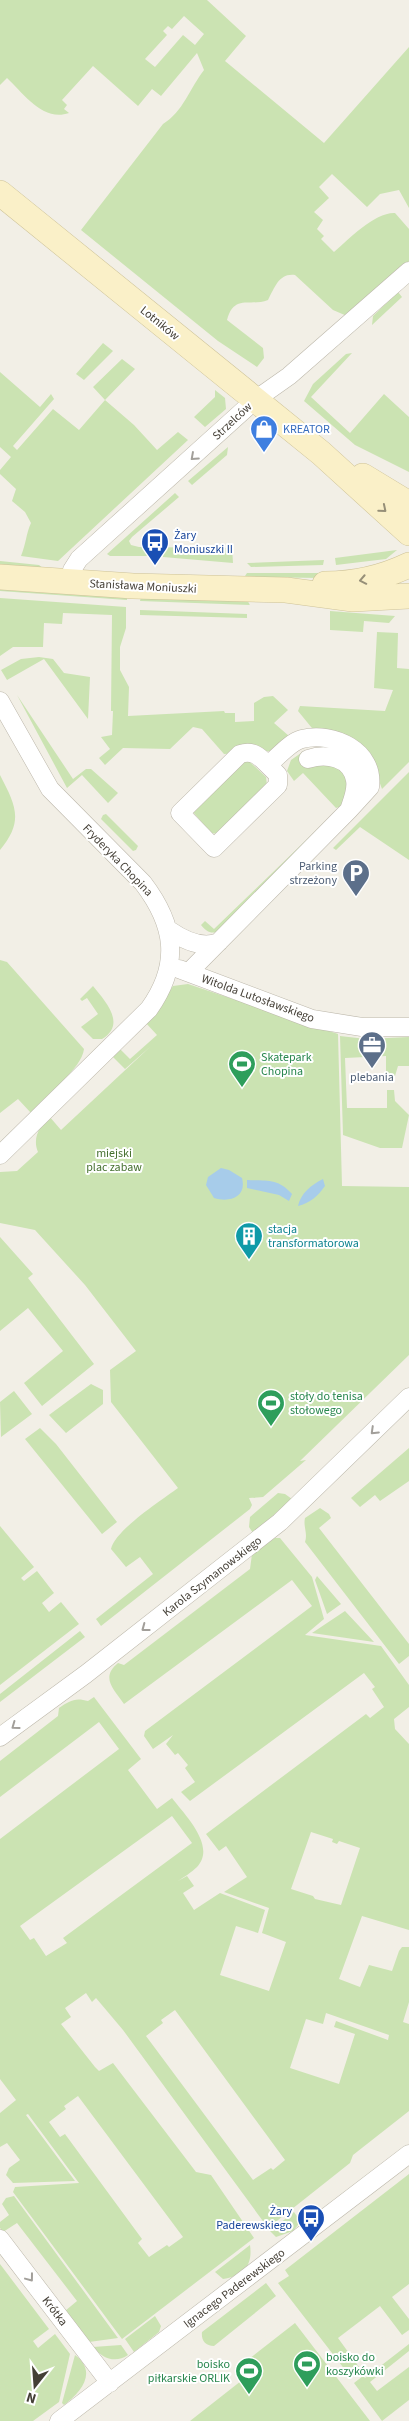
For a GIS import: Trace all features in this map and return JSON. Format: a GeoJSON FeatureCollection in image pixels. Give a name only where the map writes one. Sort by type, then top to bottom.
{"type":"FeatureCollection","features":[{"type":"Feature","properties":{"kind":"street","name":"Lotników"},"geometry":{"type":"LineString","coordinates":[[0,193],[321,453],[409,533]]}},
{"type":"Feature","properties":{"kind":"street","name":"Strzelców"},"geometry":{"type":"LineString","coordinates":[[70,582],[72,570],[79,558],[255,400],[289,376],[409,271]]}},
{"type":"Feature","properties":{"kind":"street","name":"Lotników"},"geometry":{"type":"LineString","coordinates":[[321,453],[358,472],[409,504]]}},
{"type":"Feature","properties":{"kind":"street","name":"Stanisława Moniuszki"},"geometry":{"type":"LineString","coordinates":[[286,590],[364,581],[391,574],[409,565]]}},
{"type":"Feature","properties":{"kind":"street","name":"Stanisława Moniuszki"},"geometry":{"type":"LineString","coordinates":[[0,577],[70,582],[286,590],[353,599],[409,596]]}},
{"type":"Feature","properties":{"kind":"street","name":"Fryderyka Chopina"},"geometry":{"type":"LineString","coordinates":[[0,701],[50,788],[143,883],[159,904],[168,930],[170,946],[168,967],[161,990],[149,1009],[0,1155]]}},
{"type":"Feature","properties":{"kind":"street"},"geometry":{"type":"LineString","coordinates":[[189,972],[367,793],[371,780],[367,762],[356,750],[332,740],[302,739],[268,765]]}},
{"type":"Feature","properties":{"kind":"street"},"geometry":{"type":"LineString","coordinates":[[247,752],[256,754],[268,765],[278,775],[278,785],[214,848],[185,826],[180,813],[240,754],[247,752]]}},
{"type":"Feature","properties":{"kind":"street"},"geometry":{"type":"LineString","coordinates":[[308,759],[329,756],[338,759],[349,768],[355,784],[349,810]]}},
{"type":"Feature","properties":{"kind":"street"},"geometry":{"type":"LineString","coordinates":[[168,930],[196,942],[208,944],[219,942]]}},
{"type":"Feature","properties":{"kind":"street","name":"Witolda Lutosławskiego"},"geometry":{"type":"LineString","coordinates":[[168,967],[189,972],[312,1019],[362,1027],[409,1027]]}},
{"type":"Feature","properties":{"kind":"street","name":"Karola Szymanowskiego"},"geometry":{"type":"LineString","coordinates":[[0,1737],[86,1674],[280,1522],[409,1397]]}},
{"type":"Feature","properties":{"kind":"street","name":"Ignacego Paderewskiego"},"geometry":{"type":"LineString","coordinates":[[59,2421],[409,2154]]}},
{"type":"Feature","properties":{"kind":"street","name":"Krótka"},"geometry":{"type":"LineString","coordinates":[[0,2239],[110,2383]]}},
{"type":"Feature","properties":{"kind":"green space"},"geometry":{"type":"Polygon","coordinates":[[[0,0],[207,0],[246,36],[225,61],[324,143],[409,47],[409,208],[399,190],[380,194],[367,207],[332,174],[319,187],[329,198],[314,212],[323,220],[317,229],[324,236],[321,239],[334,252],[371,221],[387,214],[395,213],[409,229],[409,261],[347,316],[333,310],[295,275],[285,276],[281,279],[268,300],[238,304],[230,312],[227,320],[263,348],[264,358],[257,367],[218,341],[81,230],[163,124],[176,113],[186,99],[204,70],[197,53],[161,96],[152,89],[138,106],[93,66],[62,100],[67,105],[64,109],[69,113],[60,115],[42,110],[7,78],[0,85],[0,0]],[[184,16],[172,29],[168,26],[163,31],[167,35],[145,59],[155,67],[183,35],[195,45],[204,34],[184,16]]]}},
{"type":"Feature","properties":{"kind":"green space"},"geometry":{"type":"Polygon","coordinates":[[[398,292],[402,297],[372,325],[373,316],[398,292]]]}},
{"type":"Feature","properties":{"kind":"green space"},"geometry":{"type":"Polygon","coordinates":[[[103,343],[113,351],[84,380],[76,374],[103,343]]]}},
{"type":"Feature","properties":{"kind":"green space"},"geometry":{"type":"Polygon","coordinates":[[[352,353],[311,397],[350,433],[384,394],[409,417],[409,472],[355,445],[304,401],[313,384],[346,354],[352,353]]]}},
{"type":"Feature","properties":{"kind":"green space"},"geometry":{"type":"Polygon","coordinates":[[[122,359],[135,369],[105,400],[93,387],[122,359]]]}},
{"type":"Feature","properties":{"kind":"green space"},"geometry":{"type":"Polygon","coordinates":[[[0,372],[40,407],[51,394],[54,399],[13,446],[17,450],[53,409],[79,430],[105,400],[134,425],[157,450],[178,432],[188,440],[58,561],[21,556],[31,523],[25,512],[12,501],[16,489],[0,474],[0,470],[11,457],[0,447],[0,372]]]}},
{"type":"Feature","properties":{"kind":"green space"},"geometry":{"type":"Polygon","coordinates":[[[215,390],[225,398],[226,409],[205,427],[194,417],[215,397],[215,390]]]}},
{"type":"Feature","properties":{"kind":"green space"},"geometry":{"type":"Polygon","coordinates":[[[228,447],[227,455],[192,485],[188,481],[228,447]]]}},
{"type":"Feature","properties":{"kind":"green space"},"geometry":{"type":"Polygon","coordinates":[[[175,493],[179,497],[132,537],[129,541],[131,545],[139,547],[232,548],[233,563],[163,557],[162,551],[147,551],[147,556],[110,556],[107,554],[175,493]]]}},
{"type":"Feature","properties":{"kind":"green space"},"geometry":{"type":"Polygon","coordinates":[[[397,550],[386,559],[336,565],[335,558],[397,550]]]}},
{"type":"Feature","properties":{"kind":"green space"},"geometry":{"type":"Polygon","coordinates":[[[324,560],[323,565],[251,567],[247,563],[324,560]]]}},
{"type":"Feature","properties":{"kind":"green space"},"geometry":{"type":"Polygon","coordinates":[[[0,561],[39,565],[44,569],[0,566],[0,561]]]}},
{"type":"Feature","properties":{"kind":"green space"},"geometry":{"type":"Polygon","coordinates":[[[247,573],[322,573],[320,578],[249,577],[245,576],[247,573]]]}},
{"type":"Feature","properties":{"kind":"green space"},"geometry":{"type":"Polygon","coordinates":[[[0,584],[127,598],[127,600],[0,591],[0,584]]]}},
{"type":"Feature","properties":{"kind":"green space"},"geometry":{"type":"Polygon","coordinates":[[[141,597],[247,600],[250,605],[140,601],[141,597]]]}},
{"type":"Feature","properties":{"kind":"green space"},"geometry":{"type":"Polygon","coordinates":[[[0,598],[126,607],[126,628],[120,647],[120,670],[129,687],[128,716],[224,711],[225,713],[235,713],[235,722],[254,721],[254,703],[264,697],[273,696],[288,710],[274,723],[289,736],[271,751],[224,754],[202,729],[193,727],[170,749],[123,748],[105,765],[99,758],[110,749],[101,737],[112,735],[112,615],[63,613],[62,624],[44,623],[43,647],[13,647],[0,656],[0,598]]]}},
{"type":"Feature","properties":{"kind":"green space"},"geometry":{"type":"Polygon","coordinates":[[[140,610],[247,614],[247,618],[140,615],[140,610]]]}},
{"type":"Feature","properties":{"kind":"green space"},"geometry":{"type":"Polygon","coordinates":[[[330,611],[395,616],[389,623],[364,621],[363,632],[330,630],[330,611]]]}},
{"type":"Feature","properties":{"kind":"green space"},"geometry":{"type":"Polygon","coordinates":[[[377,632],[398,633],[397,668],[409,669],[409,762],[382,789],[374,767],[316,733],[298,711],[300,706],[385,711],[393,690],[374,688],[377,632]]]}},
{"type":"Feature","properties":{"kind":"green space"},"geometry":{"type":"Polygon","coordinates":[[[39,657],[53,659],[64,673],[90,677],[88,719],[44,659],[7,680],[1,670],[21,659],[39,657]]]}},
{"type":"Feature","properties":{"kind":"green space"},"geometry":{"type":"Polygon","coordinates":[[[17,695],[73,779],[86,769],[91,769],[118,793],[108,803],[82,775],[67,788],[17,695]]]}},
{"type":"Feature","properties":{"kind":"green space"},"geometry":{"type":"Polygon","coordinates":[[[304,751],[311,765],[322,762],[343,770],[348,784],[342,806],[336,808],[303,773],[294,781],[287,771],[291,760],[304,751]]]}},
{"type":"Feature","properties":{"kind":"green space"},"geometry":{"type":"Polygon","coordinates":[[[244,762],[250,762],[266,777],[267,786],[218,834],[211,833],[193,812],[244,762]]]}},
{"type":"Feature","properties":{"kind":"green space"},"geometry":{"type":"Polygon","coordinates":[[[409,772],[409,860],[360,827],[336,850],[333,848],[409,772]]]}},
{"type":"Feature","properties":{"kind":"green space"},"geometry":{"type":"Polygon","coordinates":[[[0,775],[13,805],[15,822],[8,840],[0,850],[0,775]]]}},
{"type":"Feature","properties":{"kind":"green space"},"geometry":{"type":"Polygon","coordinates":[[[106,814],[138,846],[136,850],[133,851],[101,819],[106,814]]]}},
{"type":"Feature","properties":{"kind":"green space"},"geometry":{"type":"Polygon","coordinates":[[[330,817],[217,932],[208,932],[201,925],[205,921],[214,929],[330,817]]]}},
{"type":"Feature","properties":{"kind":"green space"},"geometry":{"type":"Polygon","coordinates":[[[0,960],[7,962],[84,1049],[77,1065],[31,1113],[18,1099],[0,1113],[0,960]]]}},
{"type":"Feature","properties":{"kind":"green space","name":"miejski plac zabaw"},"geometry":{"type":"Polygon","coordinates":[[[188,984],[338,1034],[342,1186],[409,1187],[409,1355],[300,1461],[306,1460],[263,1497],[249,1498],[252,1505],[250,1509],[101,1626],[96,1619],[153,1574],[140,1557],[126,1567],[111,1549],[114,1541],[140,1516],[178,1488],[111,1402],[110,1370],[136,1351],[85,1285],[35,1230],[0,1223],[0,1172],[17,1171],[38,1152],[36,1137],[49,1116],[61,1130],[151,1046],[125,1069],[110,1054],[119,1048],[130,1059],[157,1035],[145,1022],[159,1008],[173,986],[188,984]]]}},
{"type":"Feature","properties":{"kind":"green space"},"geometry":{"type":"Polygon","coordinates":[[[93,986],[108,1005],[113,1020],[113,1026],[109,1033],[102,1039],[93,1039],[81,1027],[98,1014],[87,998],[82,1001],[80,999],[93,986]]]}},
{"type":"Feature","properties":{"kind":"green space"},"geometry":{"type":"Polygon","coordinates":[[[340,1036],[366,1039],[409,1037],[409,1066],[398,1066],[395,1076],[386,1076],[386,1056],[345,1058],[347,1108],[387,1108],[387,1090],[394,1090],[395,1101],[409,1115],[402,1148],[380,1148],[343,1135],[340,1036]]]}},
{"type":"Feature","properties":{"kind":"green space"},"geometry":{"type":"Polygon","coordinates":[[[0,1237],[33,1274],[28,1278],[94,1364],[42,1406],[24,1383],[63,1351],[28,1308],[0,1331],[0,1237]]]}},
{"type":"Feature","properties":{"kind":"green space"},"geometry":{"type":"Polygon","coordinates":[[[91,1384],[103,1390],[103,1404],[66,1433],[49,1415],[91,1384]]]}},
{"type":"Feature","properties":{"kind":"green space"},"geometry":{"type":"Polygon","coordinates":[[[14,1391],[32,1414],[1,1437],[0,1402],[14,1391]]]}},
{"type":"Feature","properties":{"kind":"green space"},"geometry":{"type":"Polygon","coordinates":[[[40,1428],[56,1444],[117,1522],[102,1534],[25,1439],[40,1428]]]}},
{"type":"Feature","properties":{"kind":"green space"},"geometry":{"type":"Polygon","coordinates":[[[409,1448],[409,1481],[380,1501],[375,1495],[360,1507],[351,1498],[409,1448]]]}},
{"type":"Feature","properties":{"kind":"green space"},"geometry":{"type":"Polygon","coordinates":[[[278,1493],[285,1494],[292,1499],[253,1533],[249,1527],[250,1517],[278,1493]]]}},
{"type":"Feature","properties":{"kind":"green space"},"geometry":{"type":"Polygon","coordinates":[[[320,1508],[329,1514],[331,1518],[319,1528],[409,1644],[409,1656],[399,1664],[305,1542],[305,1518],[320,1508]]]}},
{"type":"Feature","properties":{"kind":"green space"},"geometry":{"type":"Polygon","coordinates":[[[0,1526],[34,1567],[21,1578],[24,1581],[37,1571],[54,1593],[42,1603],[49,1612],[61,1602],[79,1624],[0,1685],[0,1526]]]}},
{"type":"Feature","properties":{"kind":"green space"},"geometry":{"type":"Polygon","coordinates":[[[275,1538],[280,1538],[312,1577],[324,1619],[305,1635],[381,1646],[409,1685],[409,1707],[394,1719],[395,1729],[409,1744],[409,1930],[362,1916],[339,1979],[360,1987],[369,1965],[392,1971],[399,1951],[402,1947],[409,1947],[409,2002],[403,2022],[409,2024],[409,2111],[353,2155],[350,2163],[268,2228],[123,2030],[96,1998],[92,2002],[86,1993],[65,2008],[71,2017],[61,2024],[95,2067],[99,2071],[113,2063],[196,2172],[211,2175],[254,2238],[122,2339],[13,2192],[15,2187],[79,2183],[28,2114],[26,2115],[75,2181],[13,2183],[6,2175],[9,2168],[20,2160],[7,2143],[0,2147],[0,2113],[16,2100],[0,2079],[0,1839],[119,1749],[99,1722],[0,1797],[0,1761],[58,1716],[59,1708],[72,1700],[88,1701],[94,1697],[141,1759],[128,1770],[157,1809],[172,1798],[190,1821],[201,1840],[202,1859],[195,1869],[178,1881],[187,1876],[194,1886],[183,1893],[194,1910],[220,1893],[265,1910],[258,1933],[236,1926],[220,1975],[269,1991],[286,1942],[262,1933],[269,1908],[224,1892],[247,1877],[226,1846],[219,1851],[206,1834],[366,1714],[370,1718],[384,1707],[372,1689],[375,1687],[364,1673],[190,1801],[181,1792],[195,1782],[185,1768],[188,1765],[178,1753],[175,1755],[166,1744],[173,1735],[153,1749],[144,1736],[145,1731],[312,1606],[292,1580],[124,1704],[110,1684],[109,1679],[113,1668],[118,1663],[124,1665],[250,1569],[252,1554],[275,1538]],[[172,1816],[20,1926],[30,1940],[34,1938],[46,1956],[67,1943],[63,1938],[192,1843],[172,1816]],[[311,1832],[291,1889],[313,1896],[315,1899],[341,1905],[360,1848],[339,1841],[337,1844],[332,1842],[333,1839],[311,1832]],[[175,2010],[161,2020],[163,2023],[146,2036],[253,2180],[271,2168],[273,2170],[285,2160],[175,2010]],[[326,2013],[323,2024],[306,2019],[290,2068],[339,2084],[355,2034],[334,2027],[336,2021],[388,2040],[389,2035],[326,2013]],[[78,2096],[64,2106],[66,2109],[49,2122],[60,2137],[65,2134],[142,2239],[138,2243],[149,2257],[167,2245],[169,2247],[183,2237],[78,2096]]]}},
{"type":"Feature","properties":{"kind":"green space"},"geometry":{"type":"Polygon","coordinates":[[[317,1576],[341,1604],[327,1614],[315,1580],[317,1576]]]}},
{"type":"Feature","properties":{"kind":"green space"},"geometry":{"type":"Polygon","coordinates":[[[345,1611],[374,1642],[312,1633],[345,1611]]]}},
{"type":"Feature","properties":{"kind":"green space"},"geometry":{"type":"Polygon","coordinates":[[[80,1631],[85,1637],[0,1702],[0,1694],[80,1631]]]}},
{"type":"Feature","properties":{"kind":"green space"},"geometry":{"type":"Polygon","coordinates":[[[409,2174],[409,2284],[392,2297],[409,2319],[409,2330],[402,2335],[380,2306],[338,2338],[359,2367],[349,2375],[278,2283],[289,2276],[285,2270],[409,2174]]]}},
{"type":"Feature","properties":{"kind":"green space"},"geometry":{"type":"Polygon","coordinates":[[[14,2196],[118,2338],[89,2342],[65,2311],[77,2301],[17,2223],[3,2232],[0,2228],[0,2222],[9,2215],[2,2204],[6,2198],[14,2196]]]}},
{"type":"Feature","properties":{"kind":"green space"},"geometry":{"type":"Polygon","coordinates":[[[294,2212],[298,2218],[298,2225],[293,2231],[276,2237],[270,2231],[294,2212]]]}},
{"type":"Feature","properties":{"kind":"green space"},"geometry":{"type":"Polygon","coordinates":[[[250,2245],[250,2259],[245,2269],[230,2278],[223,2279],[215,2272],[250,2245]]]}},
{"type":"Feature","properties":{"kind":"green space"},"geometry":{"type":"Polygon","coordinates":[[[0,2264],[49,2329],[33,2341],[38,2348],[55,2334],[70,2354],[59,2402],[33,2421],[0,2421],[0,2264]]]}},
{"type":"Feature","properties":{"kind":"green space"},"geometry":{"type":"Polygon","coordinates":[[[266,2283],[276,2296],[214,2346],[204,2342],[202,2332],[266,2283]]]}},
{"type":"Feature","properties":{"kind":"green space"},"geometry":{"type":"Polygon","coordinates":[[[155,2316],[161,2326],[159,2332],[134,2352],[125,2339],[155,2316]]]}},
{"type":"Feature","properties":{"kind":"green space","name":"boisko do koszykówki"},"geometry":{"type":"Polygon","coordinates":[[[295,2323],[370,2421],[190,2421],[255,2370],[249,2359],[295,2323]]]}},
{"type":"Feature","properties":{"kind":"green space"},"geometry":{"type":"Polygon","coordinates":[[[409,2344],[409,2351],[370,2382],[377,2391],[409,2367],[409,2400],[382,2421],[354,2383],[363,2376],[365,2378],[409,2344]]]}},
{"type":"Feature","properties":{"kind":"green space"},"geometry":{"type":"Polygon","coordinates":[[[121,2345],[128,2355],[118,2359],[105,2357],[93,2347],[121,2345]]]}},
{"type":"Feature","properties":{"kind":"green space"},"geometry":{"type":"Polygon","coordinates":[[[75,2355],[82,2361],[85,2368],[85,2382],[64,2405],[62,2403],[75,2355]]]}},
{"type":"Feature","properties":{"kind":"water"},"geometry":{"type":"Polygon","coordinates":[[[221,1168],[229,1170],[242,1178],[242,1190],[236,1197],[226,1200],[214,1198],[206,1185],[208,1177],[221,1168]]]}},
{"type":"Feature","properties":{"kind":"water"},"geometry":{"type":"Polygon","coordinates":[[[323,1179],[325,1186],[320,1193],[310,1201],[298,1206],[301,1197],[307,1190],[323,1179]]]}},
{"type":"Feature","properties":{"kind":"water"},"geometry":{"type":"Polygon","coordinates":[[[247,1180],[277,1183],[292,1194],[289,1201],[279,1195],[247,1188],[247,1180]]]}},
{"type":"Feature","properties":{"kind":"place","name":"KREATOR"},"geometry":{"type":"Point","coordinates":[264,453]}},
{"type":"Feature","properties":{"kind":"place","name":"Żary Moniuszki II"},"geometry":{"type":"Point","coordinates":[155,566]}},
{"type":"Feature","properties":{"kind":"place","name":"Parking strzeżony"},"geometry":{"type":"Point","coordinates":[356,897]}},
{"type":"Feature","properties":{"kind":"place","name":"plebania"},"geometry":{"type":"Point","coordinates":[372,1069]}},
{"type":"Feature","properties":{"kind":"place","name":"Skatepark Chopina"},"geometry":{"type":"Point","coordinates":[242,1088]}},
{"type":"Feature","properties":{"kind":"place","name":"stacja transformatorowa"},"geometry":{"type":"Point","coordinates":[249,1260]}},
{"type":"Feature","properties":{"kind":"place","name":"stoły do tenisa stołowego"},"geometry":{"type":"Point","coordinates":[271,1427]}},
{"type":"Feature","properties":{"kind":"place","name":"Żary Paderewskiego"},"geometry":{"type":"Point","coordinates":[311,2242]}},
{"type":"Feature","properties":{"kind":"place","name":"boisko do koszykówki"},"geometry":{"type":"Point","coordinates":[307,2388]}},
{"type":"Feature","properties":{"kind":"place","name":"boisko piłkarskie ORLIK"},"geometry":{"type":"Point","coordinates":[249,2395]}}]}
